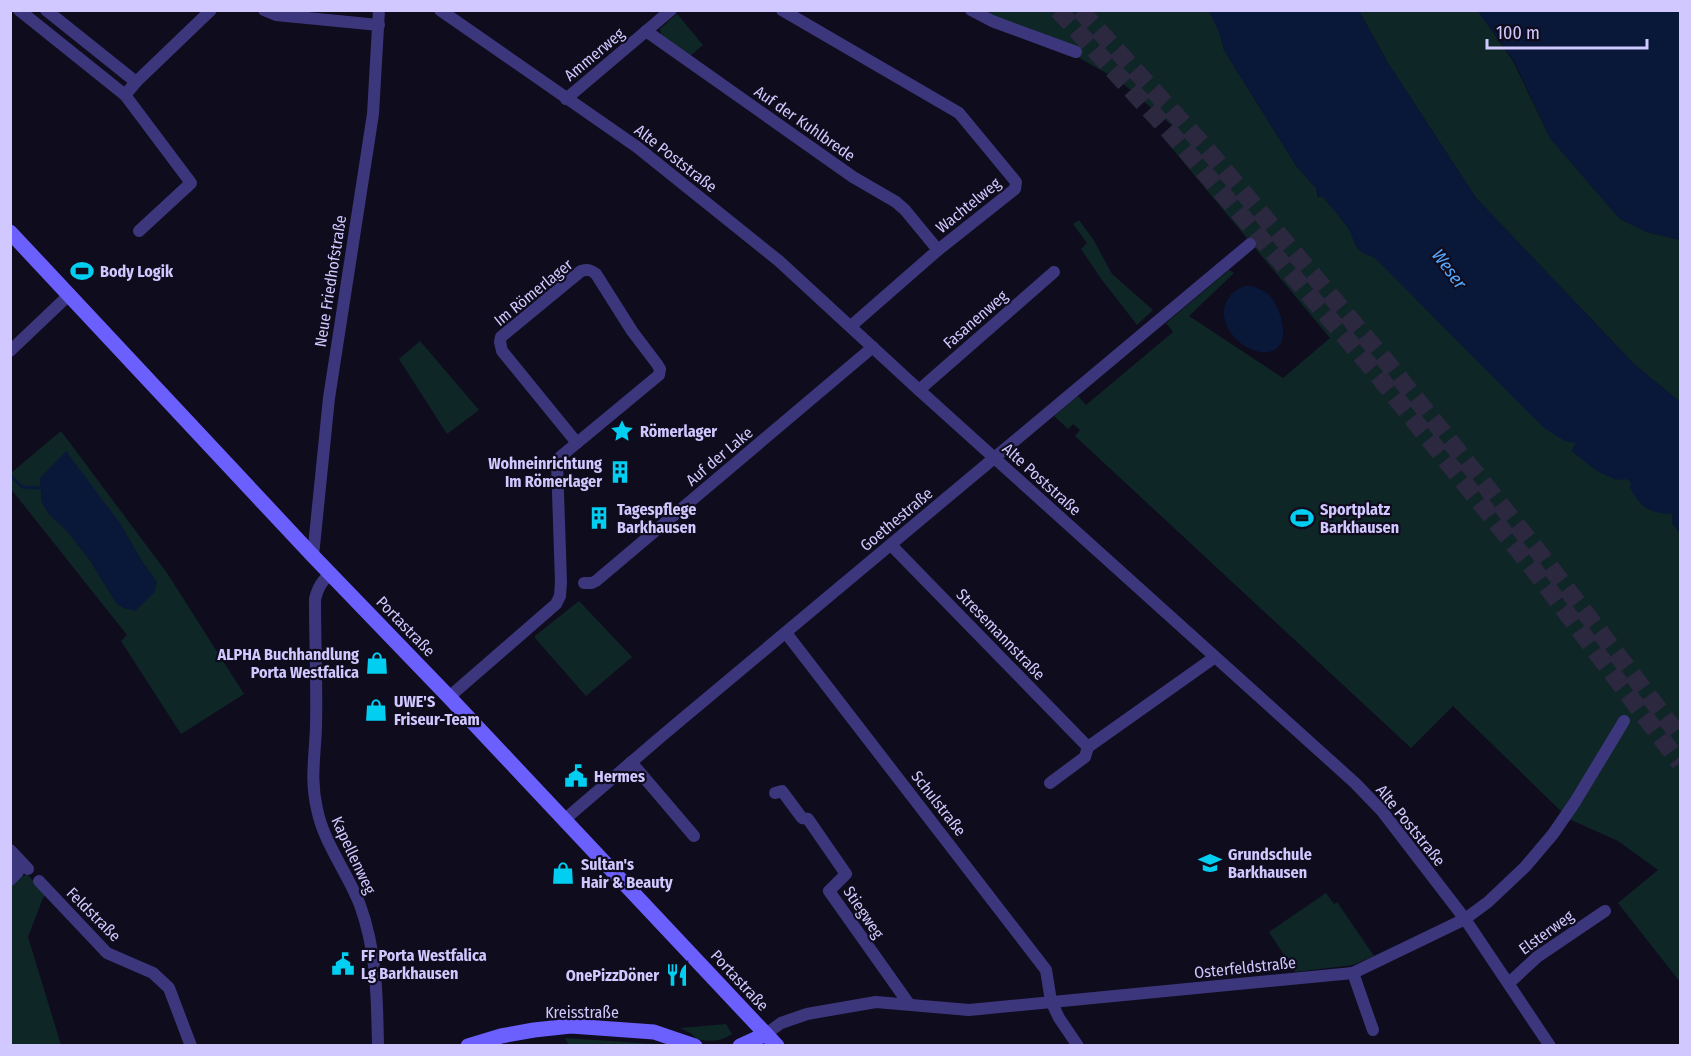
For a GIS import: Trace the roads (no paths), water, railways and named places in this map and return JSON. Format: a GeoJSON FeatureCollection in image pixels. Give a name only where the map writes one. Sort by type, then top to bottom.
{"type":"FeatureCollection","features":[{"type":"Feature","properties":{"kind":"main road","name":"Portastraße"},"geometry":{"type":"LineString","coordinates":[[10,232],[777,1046]]}},
{"type":"Feature","properties":{"kind":"main road","name":"Kreisstraße"},"geometry":{"type":"LineString","coordinates":[[468,1046],[534,1030],[571,1026],[654,1032],[695,1046]]}},
{"type":"Feature","properties":{"kind":"main road"},"geometry":{"type":"LineString","coordinates":[[740,1046],[766,1034]]}},
{"type":"Feature","properties":{"kind":"street"},"geometry":{"type":"LineString","coordinates":[[46,10],[136,82]]}},
{"type":"Feature","properties":{"kind":"street"},"geometry":{"type":"LineString","coordinates":[[125,95],[211,10]]}},
{"type":"Feature","properties":{"kind":"street"},"geometry":{"type":"LineString","coordinates":[[264,10],[276,15],[379,25]]}},
{"type":"Feature","properties":{"kind":"street","name":"Neue Friedhofstraße"},"geometry":{"type":"LineString","coordinates":[[313,556],[329,398],[373,114],[379,10]]}},
{"type":"Feature","properties":{"kind":"street","name":"Alte Poststraße"},"geometry":{"type":"LineString","coordinates":[[440,10],[637,147],[779,261],[1373,800],[1465,919],[1550,1046]]}},
{"type":"Feature","properties":{"kind":"street","name":"Ammerweg"},"geometry":{"type":"LineString","coordinates":[[566,99],[671,10]]}},
{"type":"Feature","properties":{"kind":"street","name":"Wachtelweg"},"geometry":{"type":"LineString","coordinates":[[782,10],[959,113],[1016,182],[1015,189],[938,250],[851,326]]}},
{"type":"Feature","properties":{"kind":"street"},"geometry":{"type":"LineString","coordinates":[[971,10],[992,21],[1076,52]]}},
{"type":"Feature","properties":{"kind":"street"},"geometry":{"type":"LineString","coordinates":[[25,12],[125,95],[191,183],[139,231]]}},
{"type":"Feature","properties":{"kind":"street","name":"Auf der Kuhlbrede"},"geometry":{"type":"LineString","coordinates":[[646,31],[853,177],[896,202],[938,250]]}},
{"type":"Feature","properties":{"kind":"street","name":"Goethestraße"},"geometry":{"type":"LineString","coordinates":[[564,820],[1250,244]]}},
{"type":"Feature","properties":{"kind":"street","name":"Im Römerlager"},"geometry":{"type":"LineString","coordinates":[[449,697],[556,604],[560,596],[561,582],[556,463],[560,457],[577,443],[659,375],[660,369],[657,364],[591,270],[581,271],[501,337],[500,342],[502,351],[577,443]]}},
{"type":"Feature","properties":{"kind":"street","name":"Fasanenweg"},"geometry":{"type":"LineString","coordinates":[[919,390],[1054,272]]}},
{"type":"Feature","properties":{"kind":"street"},"geometry":{"type":"LineString","coordinates":[[10,351],[70,294]]}},
{"type":"Feature","properties":{"kind":"street","name":"Auf der Lake"},"geometry":{"type":"LineString","coordinates":[[584,583],[596,581],[873,347]]}},
{"type":"Feature","properties":{"kind":"street","name":"Stresemannstraße"},"geometry":{"type":"LineString","coordinates":[[891,545],[1088,747]]}},
{"type":"Feature","properties":{"kind":"street","name":"Kapellenweg"},"geometry":{"type":"LineString","coordinates":[[330,573],[321,583],[315,599],[316,729],[312,777],[321,826],[356,896],[373,950],[378,1046]]}},
{"type":"Feature","properties":{"kind":"street","name":"Schulstraße"},"geometry":{"type":"LineString","coordinates":[[786,633],[1046,970],[1051,1001],[1059,1018],[1078,1046]]}},
{"type":"Feature","properties":{"kind":"street"},"geometry":{"type":"LineString","coordinates":[[1050,783],[1085,757],[1088,747],[1215,657]]}},
{"type":"Feature","properties":{"kind":"street","name":"Osterfeldstraße"},"geometry":{"type":"LineString","coordinates":[[766,1034],[781,1023],[807,1014],[876,1002],[969,1010],[1353,973],[1465,919],[1496,895],[1525,867],[1553,834],[1624,721]]}},
{"type":"Feature","properties":{"kind":"street"},"geometry":{"type":"LineString","coordinates":[[631,762],[694,836]]}},
{"type":"Feature","properties":{"kind":"street","name":"Stiegweg"},"geometry":{"type":"LineString","coordinates":[[775,792],[782,791],[802,818],[808,819],[846,874],[829,891],[909,1005]]}},
{"type":"Feature","properties":{"kind":"street"},"geometry":{"type":"LineString","coordinates":[[14,855],[28,869]]}},
{"type":"Feature","properties":{"kind":"street"},"geometry":{"type":"LineString","coordinates":[[10,880],[18,872],[14,855]]}},
{"type":"Feature","properties":{"kind":"street","name":"Feldstraße"},"geometry":{"type":"LineString","coordinates":[[39,882],[107,953],[153,973],[169,988],[191,1046]]}},
{"type":"Feature","properties":{"kind":"street","name":"Elsterweg"},"geometry":{"type":"LineString","coordinates":[[1509,983],[1537,957],[1605,911]]}},
{"type":"Feature","properties":{"kind":"street"},"geometry":{"type":"LineString","coordinates":[[1353,973],[1372,1030]]}},
{"type":"Feature","properties":{"kind":"water","name":"Weser"},"geometry":{"type":"Polygon","coordinates":[[[1209,11],[1359,11],[1388,63],[1476,198],[1634,364],[1680,402],[1680,533],[1672,523],[1673,514],[1647,509],[1638,501],[1630,488],[1631,483],[1628,479],[1616,480],[1597,471],[1571,451],[1576,443],[1565,441],[1544,428],[1374,257],[1358,248],[1341,219],[1323,197],[1319,197],[1316,188],[1297,167],[1224,50],[1219,31],[1209,11]]]}},
{"type":"Feature","properties":{"kind":"water"},"geometry":{"type":"Polygon","coordinates":[[[1478,11],[1680,11],[1680,240],[1647,232],[1620,219],[1550,138],[1514,61],[1478,11]]]}},
{"type":"Feature","properties":{"kind":"water"},"geometry":{"type":"Polygon","coordinates":[[[1248,285],[1270,296],[1279,311],[1283,327],[1282,342],[1272,351],[1261,352],[1251,349],[1232,335],[1226,325],[1224,314],[1226,303],[1233,293],[1248,285]]]}},
{"type":"Feature","properties":{"kind":"water"},"geometry":{"type":"Polygon","coordinates":[[[66,451],[119,522],[157,582],[154,593],[135,611],[117,604],[89,559],[42,503],[40,478],[66,451]]]}},
{"type":"Feature","properties":{"kind":"waterway"},"geometry":{"type":"LineString","coordinates":[[10,475],[22,487],[44,488]]}},
{"type":"Feature","properties":{"kind":"tunnel"},"geometry":{"type":"LineString","coordinates":[[1058,10],[1170,132],[1376,373],[1535,571],[1680,763]]}},
{"type":"Feature","properties":{"kind":"tunnel"},"geometry":{"type":"LineString","coordinates":[[1080,10],[1204,146],[1389,365],[1544,559],[1680,737]]}},
{"type":"Feature","properties":{"kind":"place","name":"Body Logik"},"geometry":{"type":"Point","coordinates":[82,271]}},
{"type":"Feature","properties":{"kind":"place","name":"Römerlager"},"geometry":{"type":"Point","coordinates":[622,431]}},
{"type":"Feature","properties":{"kind":"place","name":"Wohneinrichtung Im Römerlager"},"geometry":{"type":"Point","coordinates":[620,472]}},
{"type":"Feature","properties":{"kind":"place","name":"Tagespflege Barkhausen"},"geometry":{"type":"Point","coordinates":[599,518]}},
{"type":"Feature","properties":{"kind":"place","name":"Sportplatz Barkhausen"},"geometry":{"type":"Point","coordinates":[1302,518]}},
{"type":"Feature","properties":{"kind":"place","name":"ALPHA Buchhandlung Porta Westfalica"},"geometry":{"type":"Point","coordinates":[377,663]}},
{"type":"Feature","properties":{"kind":"place","name":"UWE'S Friseur-Team"},"geometry":{"type":"Point","coordinates":[376,710]}},
{"type":"Feature","properties":{"kind":"place","name":"Hermes"},"geometry":{"type":"Point","coordinates":[576,776]}},
{"type":"Feature","properties":{"kind":"place","name":"Grundschule Barkhausen"},"geometry":{"type":"Point","coordinates":[1210,863]}},
{"type":"Feature","properties":{"kind":"place","name":"Sultan's Hair & Beauty"},"geometry":{"type":"Point","coordinates":[563,873]}},
{"type":"Feature","properties":{"kind":"place","name":"FF Porta Westfalica Lg Barkhausen"},"geometry":{"type":"Point","coordinates":[343,964]}},
{"type":"Feature","properties":{"kind":"place","name":"OnePizzDöner"},"geometry":{"type":"Point","coordinates":[677,975]}}]}
